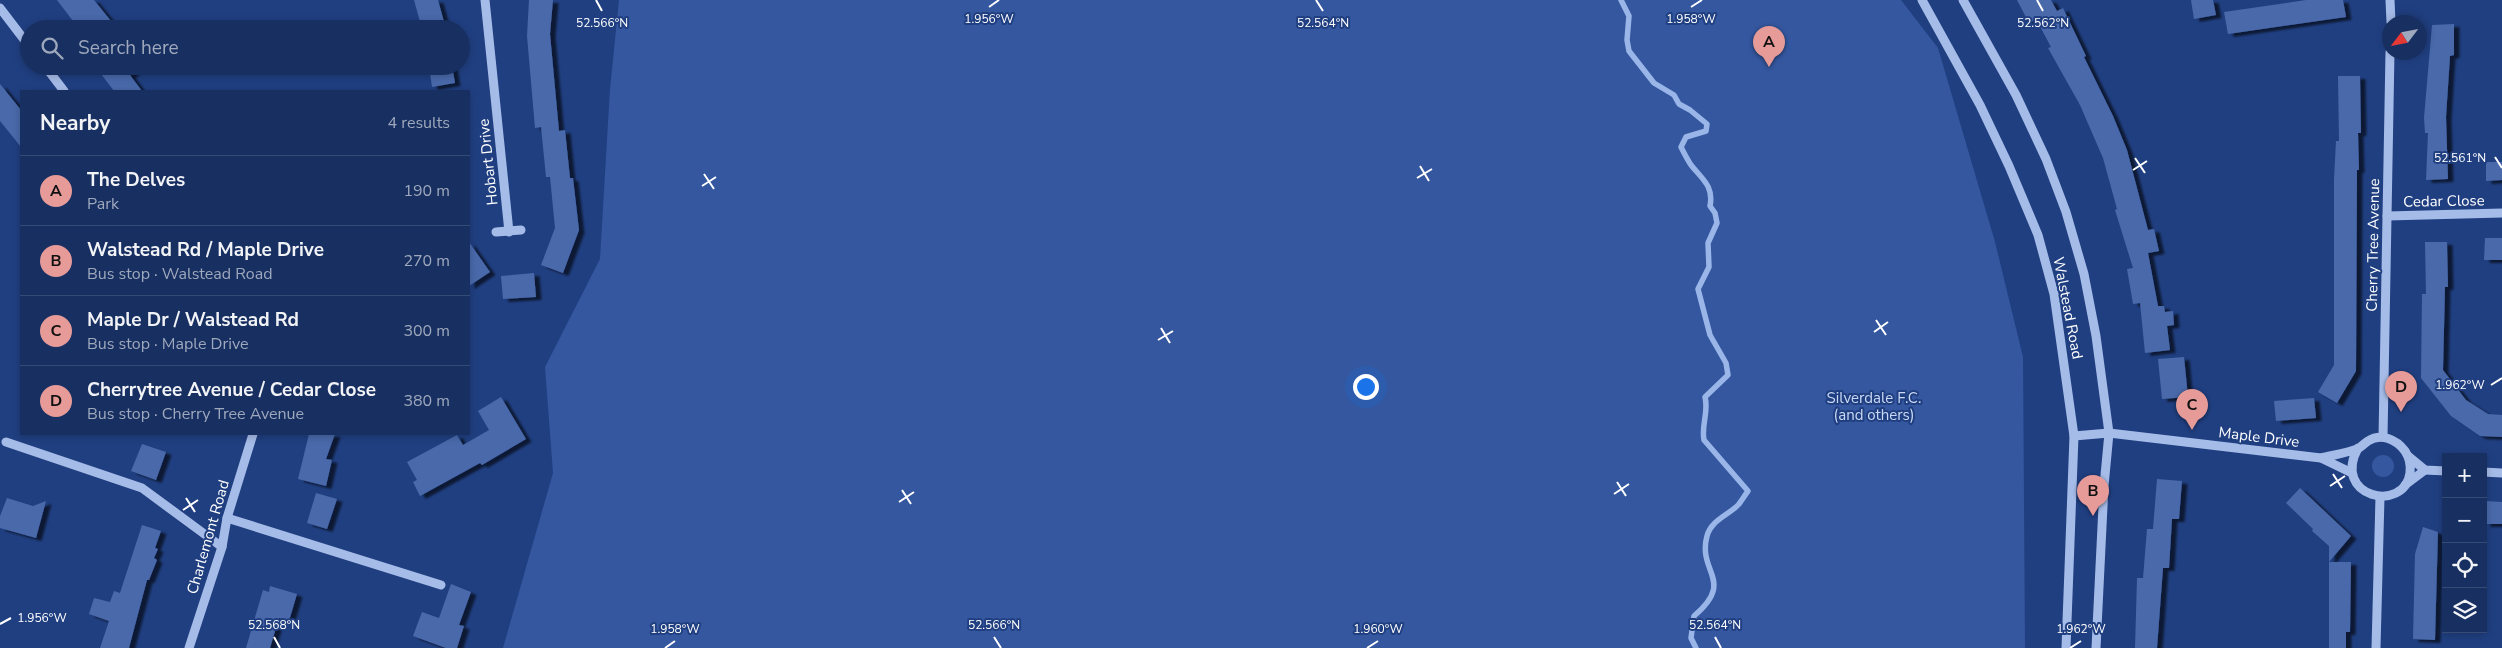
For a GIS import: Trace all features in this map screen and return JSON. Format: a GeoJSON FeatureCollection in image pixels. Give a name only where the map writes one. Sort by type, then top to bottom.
{"type":"FeatureCollection","features":[{"type":"Feature","properties":{"kind":"street","name":"Hobart Drive"},"geometry":{"type":"LineString","coordinates":[[485,0],[509,232]]}},
{"type":"Feature","properties":{"kind":"street","name":"Walstead Road"},"geometry":{"type":"LineString","coordinates":[[1922,0],[1980,105],[2009,166],[2038,235],[2054,294],[2074,436],[2066,648]]}},
{"type":"Feature","properties":{"kind":"street","name":"Walstead Road"},"geometry":{"type":"LineString","coordinates":[[1963,0],[2016,95],[2046,159],[2066,212],[2084,274],[2096,336],[2109,433],[2104,486],[2096,648]]}},
{"type":"Feature","properties":{"kind":"street"},"geometry":{"type":"LineString","coordinates":[[2390,0],[2390,15]]}},
{"type":"Feature","properties":{"kind":"street"},"geometry":{"type":"LineString","coordinates":[[0,8],[20,34]]}},
{"type":"Feature","properties":{"kind":"street","name":"Cherry Tree Avenue"},"geometry":{"type":"LineString","coordinates":[[2383,437],[2390,60]]}},
{"type":"Feature","properties":{"kind":"street"},"geometry":{"type":"LineString","coordinates":[[51,75],[63,90]]}},
{"type":"Feature","properties":{"kind":"street","name":"Cedar Close"},"geometry":{"type":"LineString","coordinates":[[2387,216],[2502,213]]}},
{"type":"Feature","properties":{"kind":"street"},"geometry":{"type":"LineString","coordinates":[[496,232],[521,230]]}},
{"type":"Feature","properties":{"kind":"street","name":"Maple Drive"},"geometry":{"type":"LineString","coordinates":[[2074,436],[2109,433],[2322,458],[2352,473],[2356,483],[2368,494],[2380,497]]}},
{"type":"Feature","properties":{"kind":"street","name":"Charlemont Road"},"geometry":{"type":"LineString","coordinates":[[189,648],[222,547],[227,518],[253,435]]}},
{"type":"Feature","properties":{"kind":"street"},"geometry":{"type":"LineString","coordinates":[[2383,437],[2400,444],[2408,456],[2425,470],[2442,471]]}},
{"type":"Feature","properties":{"kind":"street","name":"Maple Drive"},"geometry":{"type":"LineString","coordinates":[[2322,458],[2358,448],[2369,440],[2383,437]]}},
{"type":"Feature","properties":{"kind":"street"},"geometry":{"type":"LineString","coordinates":[[6,442],[142,488],[222,547]]}},
{"type":"Feature","properties":{"kind":"street"},"geometry":{"type":"LineString","coordinates":[[2352,473],[2353,458],[2358,448]]}},
{"type":"Feature","properties":{"kind":"street"},"geometry":{"type":"LineString","coordinates":[[2404,486],[2410,474],[2408,456]]}},
{"type":"Feature","properties":{"kind":"street"},"geometry":{"type":"LineString","coordinates":[[2376,648],[2380,497],[2390,495],[2425,470]]}},
{"type":"Feature","properties":{"kind":"street"},"geometry":{"type":"LineString","coordinates":[[2487,472],[2502,473]]}},
{"type":"Feature","properties":{"kind":"street"},"geometry":{"type":"LineString","coordinates":[[227,518],[441,585]]}},
{"type":"Feature","properties":{"kind":"green space","name":"Silverdale F.C. (and others)"},"geometry":{"type":"Polygon","coordinates":[[[619,0],[1901,0],[1938,48],[1995,242],[2023,357],[2025,648],[503,648],[553,473],[545,367],[600,259],[610,89],[619,0]]]}},
{"type":"Feature","properties":{"kind":"green space"},"geometry":{"type":"Polygon","coordinates":[[[2383,455],[2391,458],[2394,466],[2391,474],[2383,477],[2375,474],[2372,466],[2375,458],[2383,455]]]}},
{"type":"Feature","properties":{"kind":"building"},"geometry":{"type":"Polygon","coordinates":[[[57,0],[94,0],[110,20],[72,20],[57,0]]]}},
{"type":"Feature","properties":{"kind":"building"},"geometry":{"type":"Polygon","coordinates":[[[414,0],[438,0],[444,20],[420,20],[414,0]]]}},
{"type":"Feature","properties":{"kind":"building"},"geometry":{"type":"Polygon","coordinates":[[[529,0],[553,0],[550,34],[559,131],[565,130],[570,178],[573,178],[579,230],[563,273],[541,265],[555,228],[550,177],[546,177],[541,127],[535,128],[527,36],[529,0]]]}},
{"type":"Feature","properties":{"kind":"building"},"geometry":{"type":"Polygon","coordinates":[[[2017,0],[2051,0],[2057,11],[2063,8],[2086,56],[2084,57],[2113,116],[2127,150],[2148,230],[2154,229],[2159,251],[2148,253],[2158,306],[2164,306],[2165,312],[2173,311],[2174,325],[2167,326],[2170,350],[2145,353],[2140,303],[2133,304],[2127,269],[2133,268],[2115,210],[2117,209],[2103,158],[2080,105],[2048,48],[2051,47],[2036,19],[2029,23],[2017,0]]]}},
{"type":"Feature","properties":{"kind":"building"},"geometry":{"type":"Polygon","coordinates":[[[2191,0],[2213,0],[2216,15],[2194,19],[2191,0]]]}},
{"type":"Feature","properties":{"kind":"building"},"geometry":{"type":"Polygon","coordinates":[[[2306,0],[2343,0],[2346,17],[2228,34],[2224,12],[2306,0]]]}},
{"type":"Feature","properties":{"kind":"building"},"geometry":{"type":"Polygon","coordinates":[[[2454,24],[2454,55],[2450,56],[2446,117],[2448,179],[2426,180],[2428,133],[2425,133],[2424,118],[2432,25],[2454,24]]]}},
{"type":"Feature","properties":{"kind":"building"},"geometry":{"type":"Polygon","coordinates":[[[102,75],[130,75],[141,90],[113,90],[102,75]]]}},
{"type":"Feature","properties":{"kind":"building"},"geometry":{"type":"Polygon","coordinates":[[[430,75],[454,75],[455,83],[432,87],[430,75]]]}},
{"type":"Feature","properties":{"kind":"building"},"geometry":{"type":"Polygon","coordinates":[[[2338,76],[2360,76],[2361,133],[2358,133],[2359,170],[2357,170],[2356,371],[2337,403],[2318,392],[2334,365],[2334,179],[2336,141],[2339,141],[2338,76]]]}},
{"type":"Feature","properties":{"kind":"building"},"geometry":{"type":"Polygon","coordinates":[[[0,84],[20,109],[20,146],[0,121],[0,84]]]}},
{"type":"Feature","properties":{"kind":"building"},"geometry":{"type":"Polygon","coordinates":[[[2486,162],[2502,162],[2502,180],[2486,181],[2486,162]]]}},
{"type":"Feature","properties":{"kind":"building"},"geometry":{"type":"Polygon","coordinates":[[[2485,238],[2502,238],[2502,260],[2484,260],[2485,238]]]}},
{"type":"Feature","properties":{"kind":"building"},"geometry":{"type":"Polygon","coordinates":[[[2425,242],[2447,242],[2448,287],[2445,287],[2443,370],[2466,400],[2488,414],[2502,415],[2502,437],[2480,436],[2451,416],[2421,378],[2422,294],[2426,294],[2425,242]]]}},
{"type":"Feature","properties":{"kind":"building"},"geometry":{"type":"Polygon","coordinates":[[[470,243],[490,272],[470,285],[470,243]]]}},
{"type":"Feature","properties":{"kind":"building"},"geometry":{"type":"Polygon","coordinates":[[[534,273],[536,297],[503,299],[501,276],[534,273]]]}},
{"type":"Feature","properties":{"kind":"building"},"geometry":{"type":"Polygon","coordinates":[[[2184,357],[2188,397],[2162,399],[2158,359],[2184,357]]]}},
{"type":"Feature","properties":{"kind":"building"},"geometry":{"type":"Polygon","coordinates":[[[501,397],[526,439],[482,465],[480,463],[420,496],[413,482],[417,480],[407,462],[457,435],[463,445],[489,430],[478,411],[501,397]]]}},
{"type":"Feature","properties":{"kind":"building"},"geometry":{"type":"Polygon","coordinates":[[[2314,398],[2316,418],[2276,421],[2274,401],[2314,398]]]}},
{"type":"Feature","properties":{"kind":"building"},"geometry":{"type":"Polygon","coordinates":[[[309,435],[335,435],[326,459],[332,460],[326,486],[298,479],[309,435]]]}},
{"type":"Feature","properties":{"kind":"building"},"geometry":{"type":"Polygon","coordinates":[[[142,444],[166,452],[156,480],[131,471],[142,444]]]}},
{"type":"Feature","properties":{"kind":"building"},"geometry":{"type":"Polygon","coordinates":[[[2157,479],[2182,481],[2179,519],[2172,519],[2169,568],[2163,568],[2157,648],[2135,648],[2137,578],[2143,578],[2147,529],[2153,529],[2157,479]]]}},
{"type":"Feature","properties":{"kind":"building"},"geometry":{"type":"Polygon","coordinates":[[[2300,488],[2351,536],[2329,562],[2329,546],[2286,503],[2300,488]]]}},
{"type":"Feature","properties":{"kind":"building"},"geometry":{"type":"Polygon","coordinates":[[[316,493],[337,499],[327,529],[307,523],[316,493]]]}},
{"type":"Feature","properties":{"kind":"building"},"geometry":{"type":"Polygon","coordinates":[[[7,498],[33,506],[46,501],[36,538],[0,528],[0,516],[7,498]]]}},
{"type":"Feature","properties":{"kind":"building"},"geometry":{"type":"Polygon","coordinates":[[[2487,501],[2502,502],[2502,524],[2487,524],[2487,501]]]}},
{"type":"Feature","properties":{"kind":"building"},"geometry":{"type":"Polygon","coordinates":[[[142,525],[161,531],[155,548],[158,549],[154,558],[157,560],[149,580],[147,580],[129,648],[100,648],[109,621],[89,614],[94,598],[110,602],[114,591],[120,593],[142,525]]]}},
{"type":"Feature","properties":{"kind":"building"},"geometry":{"type":"Polygon","coordinates":[[[2423,527],[2438,532],[2435,640],[2413,639],[2415,554],[2423,527]]]}},
{"type":"Feature","properties":{"kind":"building"},"geometry":{"type":"Polygon","coordinates":[[[2329,562],[2351,562],[2350,632],[2346,632],[2346,648],[2329,648],[2329,562]]]}},
{"type":"Feature","properties":{"kind":"building"},"geometry":{"type":"Polygon","coordinates":[[[451,584],[471,592],[459,625],[464,626],[457,648],[446,648],[413,636],[422,612],[439,618],[451,584]]]}},
{"type":"Feature","properties":{"kind":"building"},"geometry":{"type":"Polygon","coordinates":[[[270,586],[297,594],[289,621],[279,618],[270,648],[246,648],[263,590],[269,592],[270,586]]]}},
{"type":"Feature","properties":{"kind":"waterway"},"geometry":{"type":"LineString","coordinates":[[1621,0],[1629,16],[1627,40],[1629,51],[1654,83],[1674,95],[1679,104],[1690,110],[1707,124],[1706,131],[1686,137],[1681,147],[1691,165],[1709,188],[1710,206],[1715,213],[1717,223],[1708,243],[1709,267],[1698,289],[1710,335],[1726,363],[1728,375],[1705,397],[1706,408],[1703,434],[1704,440],[1748,491],[1735,508],[1712,526],[1707,536],[1705,549],[1714,585],[1712,594],[1706,604],[1694,616],[1691,638],[1696,648]]}},
{"type":"Feature","properties":{"kind":"place","name":"The Delves"},"geometry":{"type":"Point","coordinates":[1769,67]}},
{"type":"Feature","properties":{"kind":"place","name":"Cherrytree Avenue / Cedar Close"},"geometry":{"type":"Point","coordinates":[2401,412]}},
{"type":"Feature","properties":{"kind":"place","name":"Maple Dr / Walstead Rd"},"geometry":{"type":"Point","coordinates":[2192,430]}},
{"type":"Feature","properties":{"kind":"place","name":"Walstead Rd / Maple Drive"},"geometry":{"type":"Point","coordinates":[2093,516]}}]}
